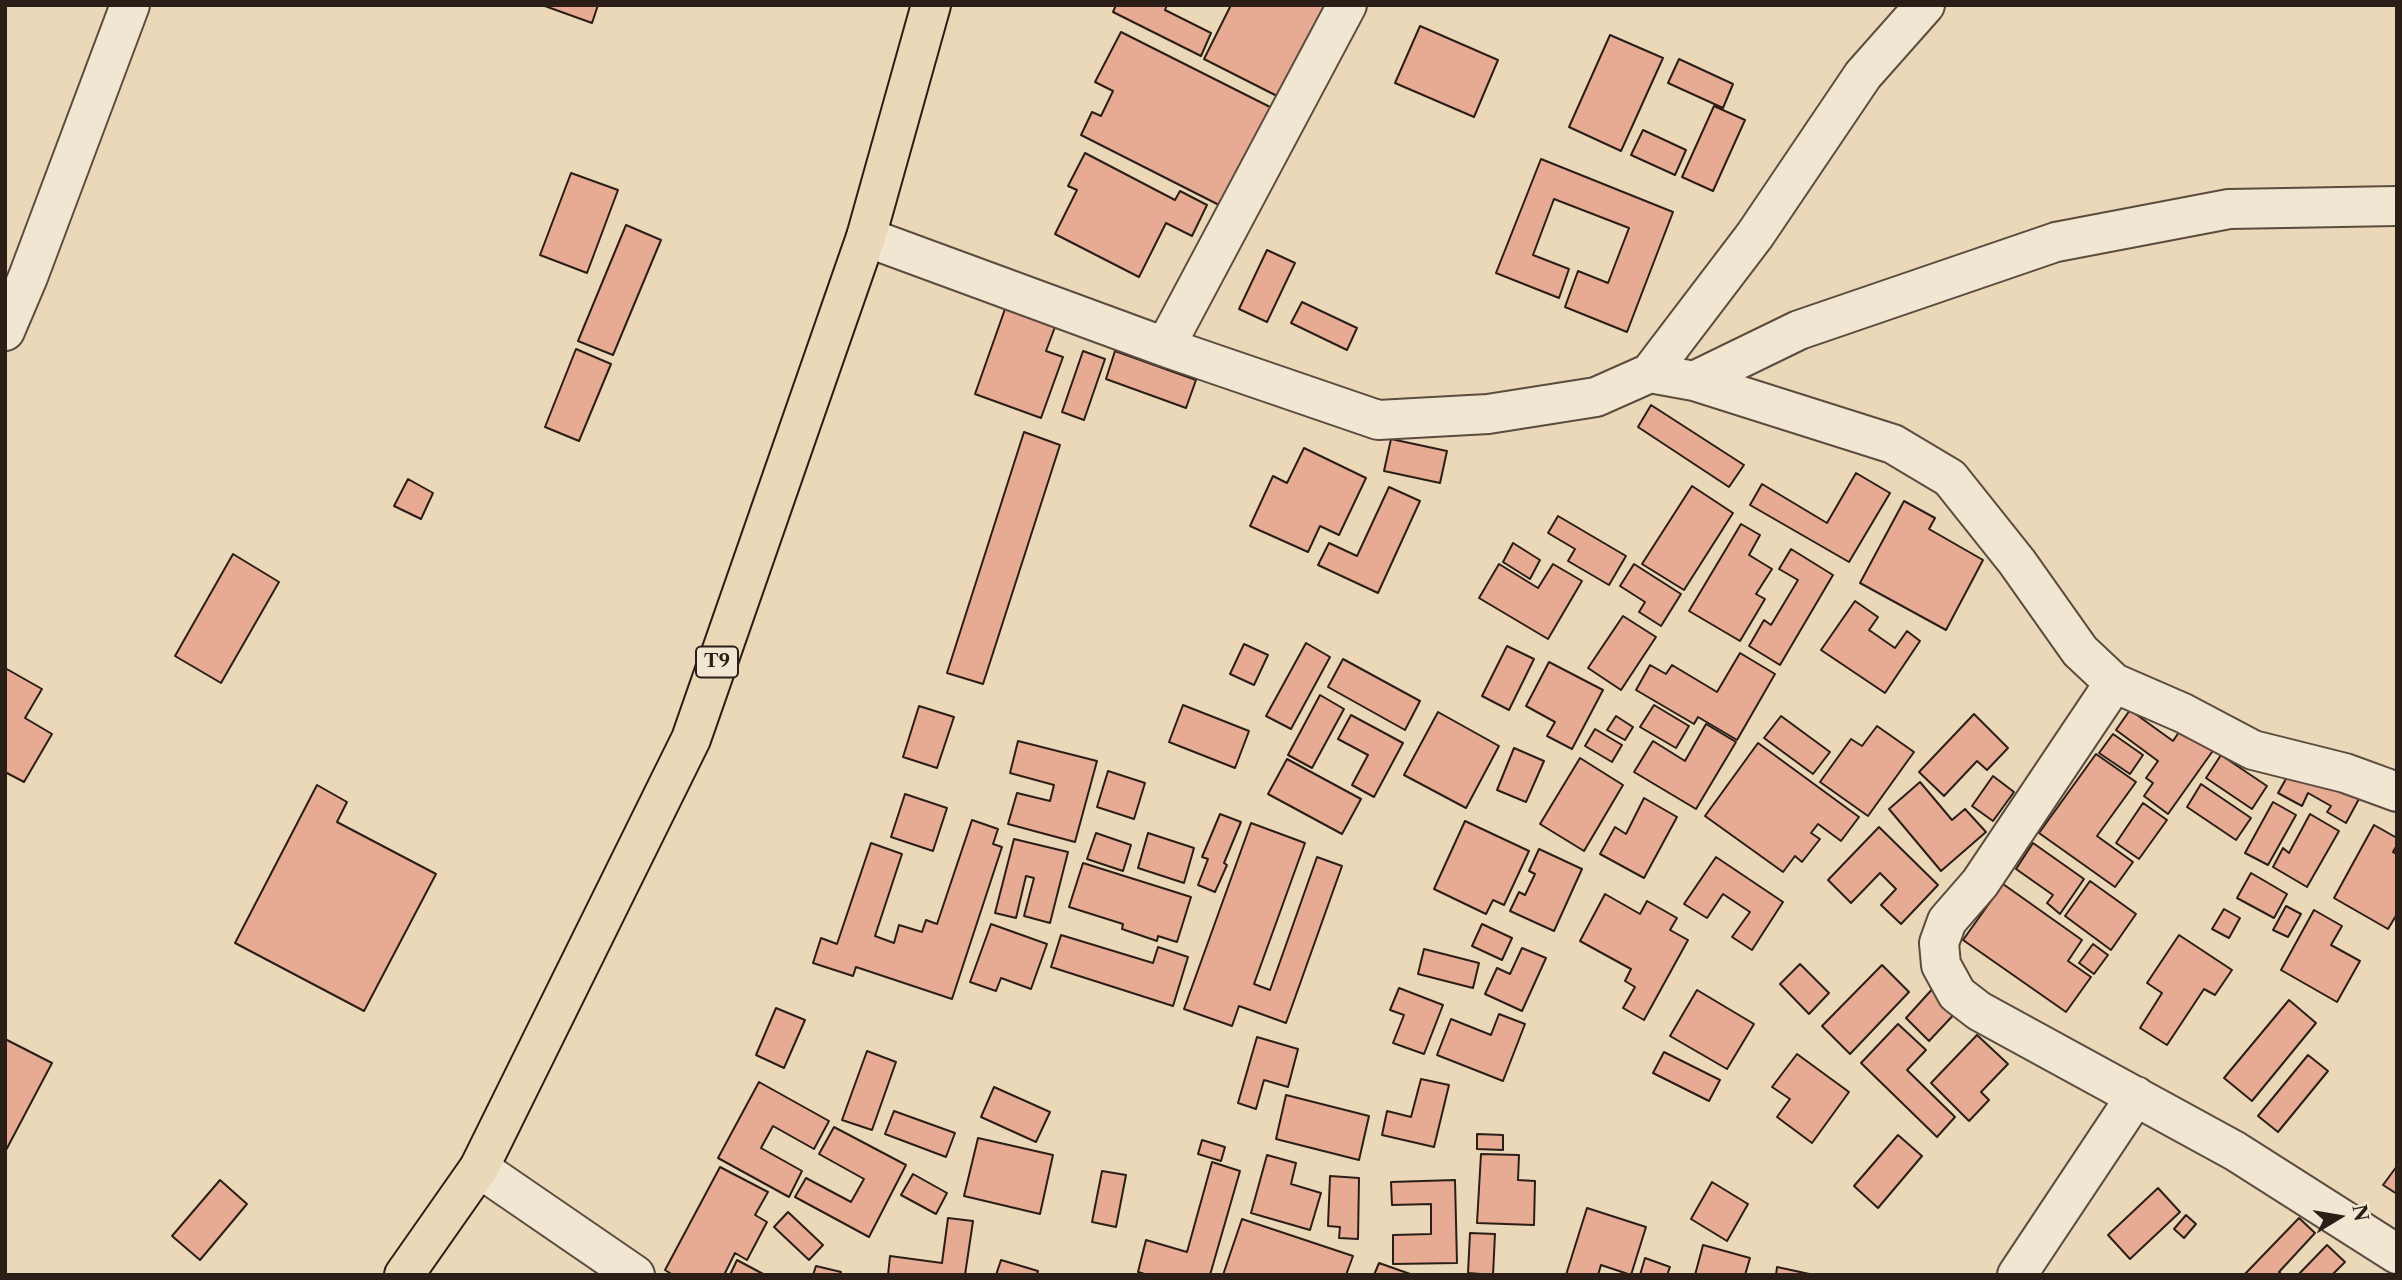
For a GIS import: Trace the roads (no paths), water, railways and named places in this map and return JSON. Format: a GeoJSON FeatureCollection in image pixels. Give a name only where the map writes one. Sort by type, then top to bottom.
{"type":"FeatureCollection","features":[{"type":"Feature","properties":{"kind":"highway","name":"T9"},"geometry":{"type":"LineString","coordinates":[[404,1275],[479,1168],[691,739],[866,237],[931,5]]}},
{"type":"Feature","properties":{"kind":"street"},"geometry":{"type":"LineString","coordinates":[[5,331],[131,5]]}},
{"type":"Feature","properties":{"kind":"street"},"geometry":{"type":"LineString","coordinates":[[1165,347],[1347,5]]}},
{"type":"Feature","properties":{"kind":"street"},"geometry":{"type":"LineString","coordinates":[[866,237],[1165,347],[1378,420],[1488,414],[1596,397],[1650,373],[1755,235],[1863,75],[1925,5]]}},
{"type":"Feature","properties":{"kind":"street"},"geometry":{"type":"LineString","coordinates":[[1694,381],[1799,330],[2056,242],[2229,209],[2397,206]]}},
{"type":"Feature","properties":{"kind":"street"},"geometry":{"type":"LineString","coordinates":[[1650,373],[1694,381],[1893,444],[1950,478],[2017,562],[2080,651],[2114,683],[2183,713],[2253,750],[2345,773],[2397,792]]}},
{"type":"Feature","properties":{"kind":"street"},"geometry":{"type":"LineString","coordinates":[[2114,683],[1980,883],[1947,921],[1939,943],[1941,965],[1957,994],[1979,1011],[2235,1151],[2397,1254]]}},
{"type":"Feature","properties":{"kind":"street"},"geometry":{"type":"LineString","coordinates":[[2017,1275],[2136,1096]]}},
{"type":"Feature","properties":{"kind":"street"},"geometry":{"type":"LineString","coordinates":[[479,1168],[635,1275]]}}]}
